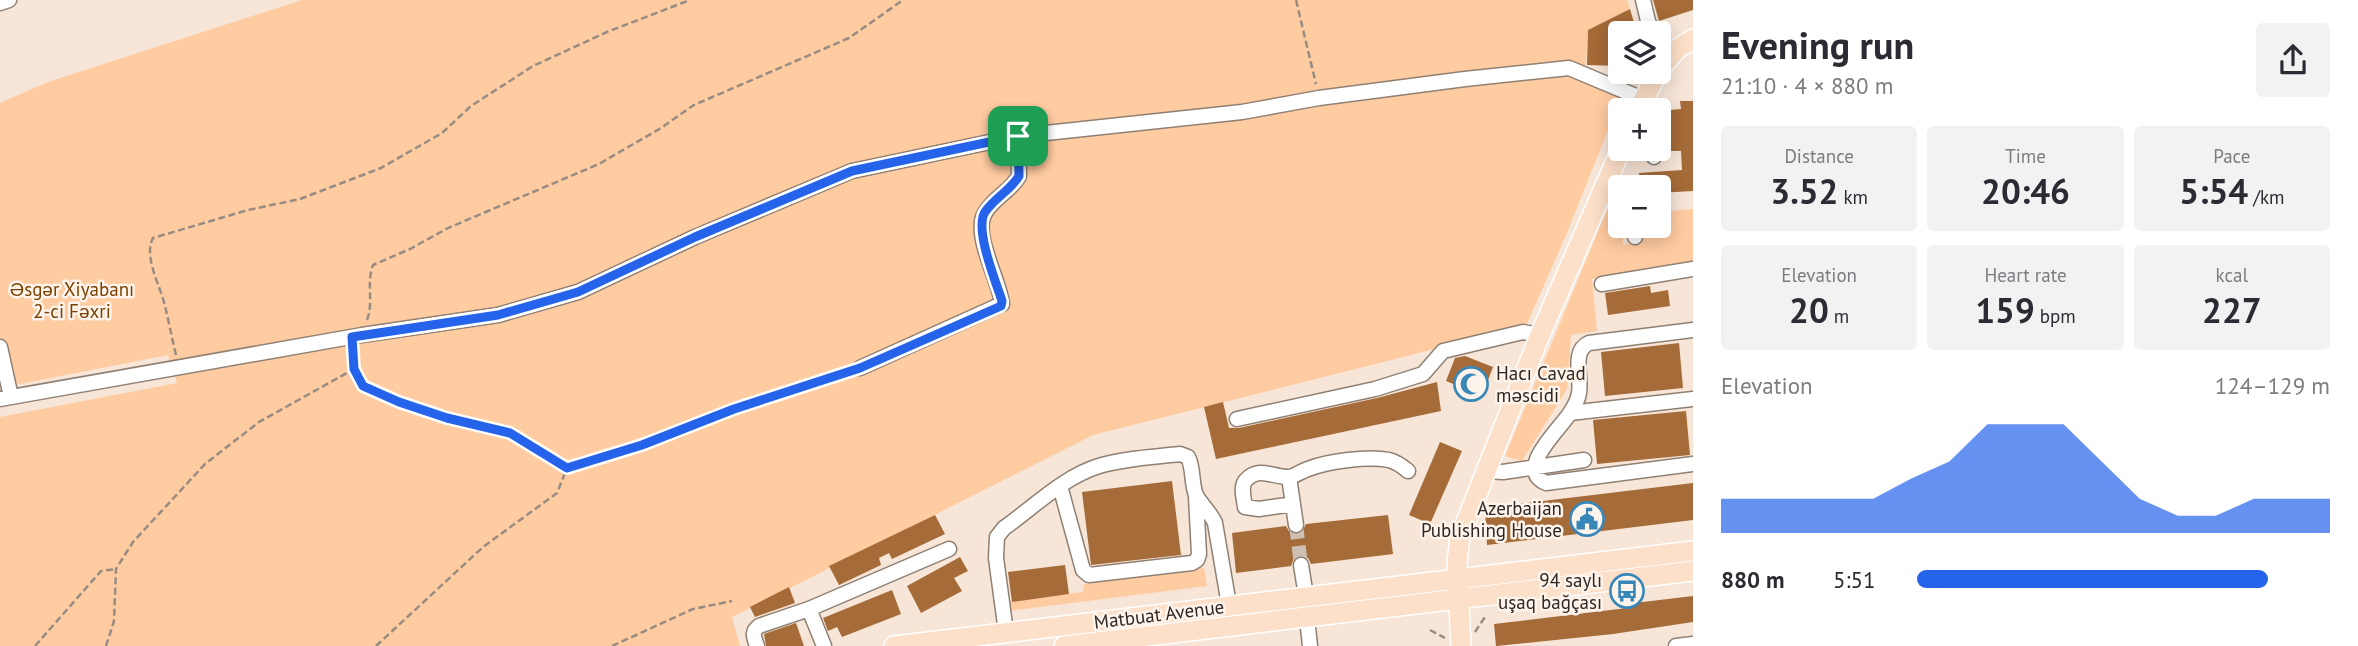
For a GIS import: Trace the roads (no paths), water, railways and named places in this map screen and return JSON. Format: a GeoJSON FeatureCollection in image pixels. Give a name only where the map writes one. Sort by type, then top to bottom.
{"type":"FeatureCollection","features":[{"type":"Feature","properties":{"kind":"main road"},"geometry":{"type":"LineString","coordinates":[[1671,54],[1693,39]]}},
{"type":"Feature","properties":{"kind":"main road"},"geometry":{"type":"LineString","coordinates":[[1461,642],[1457,570],[1460,537],[1541,335],[1608,201]]}},
{"type":"Feature","properties":{"kind":"main road","name":"Matbuat Avenue"},"geometry":{"type":"LineString","coordinates":[[894,646],[1425,582],[1457,570],[1481,576],[1693,551]]}},
{"type":"Feature","properties":{"kind":"main road","name":"Matbuat Avenue"},"geometry":{"type":"LineString","coordinates":[[1065,646],[1459,600],[1484,607],[1693,571]]}},
{"type":"Feature","properties":{"kind":"lane"},"geometry":{"type":"LineString","coordinates":[[0,3],[9,0]]}},
{"type":"Feature","properties":{"kind":"lane"},"geometry":{"type":"LineString","coordinates":[[1643,0],[1649,21]]}},
{"type":"Feature","properties":{"kind":"lane"},"geometry":{"type":"LineString","coordinates":[[0,347],[5,398],[357,336],[498,315],[578,292],[695,237],[852,171],[1018,136],[1242,112],[1319,98],[1569,68],[1627,98]]}},
{"type":"Feature","properties":{"kind":"lane"},"geometry":{"type":"LineString","coordinates":[[860,368],[1002,304],[982,222],[986,211],[1019,176],[1018,136]]}},
{"type":"Feature","properties":{"kind":"lane"},"geometry":{"type":"LineString","coordinates":[[1602,284],[1693,269]]}},
{"type":"Feature","properties":{"kind":"lane"},"geometry":{"type":"LineString","coordinates":[[1693,330],[1589,343],[1583,346],[1579,352],[1579,395],[1534,467],[1539,480],[1546,483],[1693,464]]}},
{"type":"Feature","properties":{"kind":"lane"},"geometry":{"type":"LineString","coordinates":[[1237,419],[1375,389],[1423,374],[1443,351],[1523,332],[1541,335]]}},
{"type":"Feature","properties":{"kind":"lane"},"geometry":{"type":"LineString","coordinates":[[1570,413],[1693,398]]}},
{"type":"Feature","properties":{"kind":"lane"},"geometry":{"type":"LineString","coordinates":[[1006,632],[996,558],[997,537],[1004,528],[1060,486],[1100,466],[1181,454],[1188,457],[1196,497],[1197,560],[1192,563],[1088,575],[1083,570],[1060,486]]}},
{"type":"Feature","properties":{"kind":"lane"},"geometry":{"type":"LineString","coordinates":[[1293,503],[1252,509],[1245,507],[1243,485],[1257,473],[1266,472],[1289,477],[1324,464],[1363,459],[1388,459],[1408,471]]}},
{"type":"Feature","properties":{"kind":"lane"},"geometry":{"type":"LineString","coordinates":[[1486,471],[1503,472],[1584,460]]}},
{"type":"Feature","properties":{"kind":"lane"},"geometry":{"type":"LineString","coordinates":[[1289,477],[1296,525]]}},
{"type":"Feature","properties":{"kind":"lane"},"geometry":{"type":"LineString","coordinates":[[1196,497],[1211,513],[1215,523],[1228,605]]}},
{"type":"Feature","properties":{"kind":"lane"},"geometry":{"type":"LineString","coordinates":[[757,646],[753,634],[759,626],[809,609],[949,549]]}},
{"type":"Feature","properties":{"kind":"lane"},"geometry":{"type":"LineString","coordinates":[[1301,565],[1306,596]]}},
{"type":"Feature","properties":{"kind":"lane"},"geometry":{"type":"LineString","coordinates":[[809,609],[824,646]]}},
{"type":"Feature","properties":{"kind":"lane"},"geometry":{"type":"LineString","coordinates":[[1307,618],[1310,646]]}},
{"type":"Feature","properties":{"kind":"lane"},"geometry":{"type":"LineString","coordinates":[[1676,646],[1693,644]]}},
{"type":"Feature","properties":{"kind":"tunnel"},"geometry":{"type":"LineString","coordinates":[[1296,525],[1301,565]]}},
{"type":"Feature","properties":{"kind":"place","name":"Hacı Cavad məscidi"},"geometry":{"type":"Point","coordinates":[1471,384]}},
{"type":"Feature","properties":{"kind":"place","name":"Azerbaijan Publishing House"},"geometry":{"type":"Point","coordinates":[1587,519]}},
{"type":"Feature","properties":{"kind":"place","name":"94 saylı uşaq bağçası"},"geometry":{"type":"Point","coordinates":[1627,591]}},
{"type":"Feature","properties":{"kind":"park label","name":"Əsgər Xiyabanı 2-ci Fəxri"},"geometry":{"type":"Point","coordinates":[72,300]}}]}
